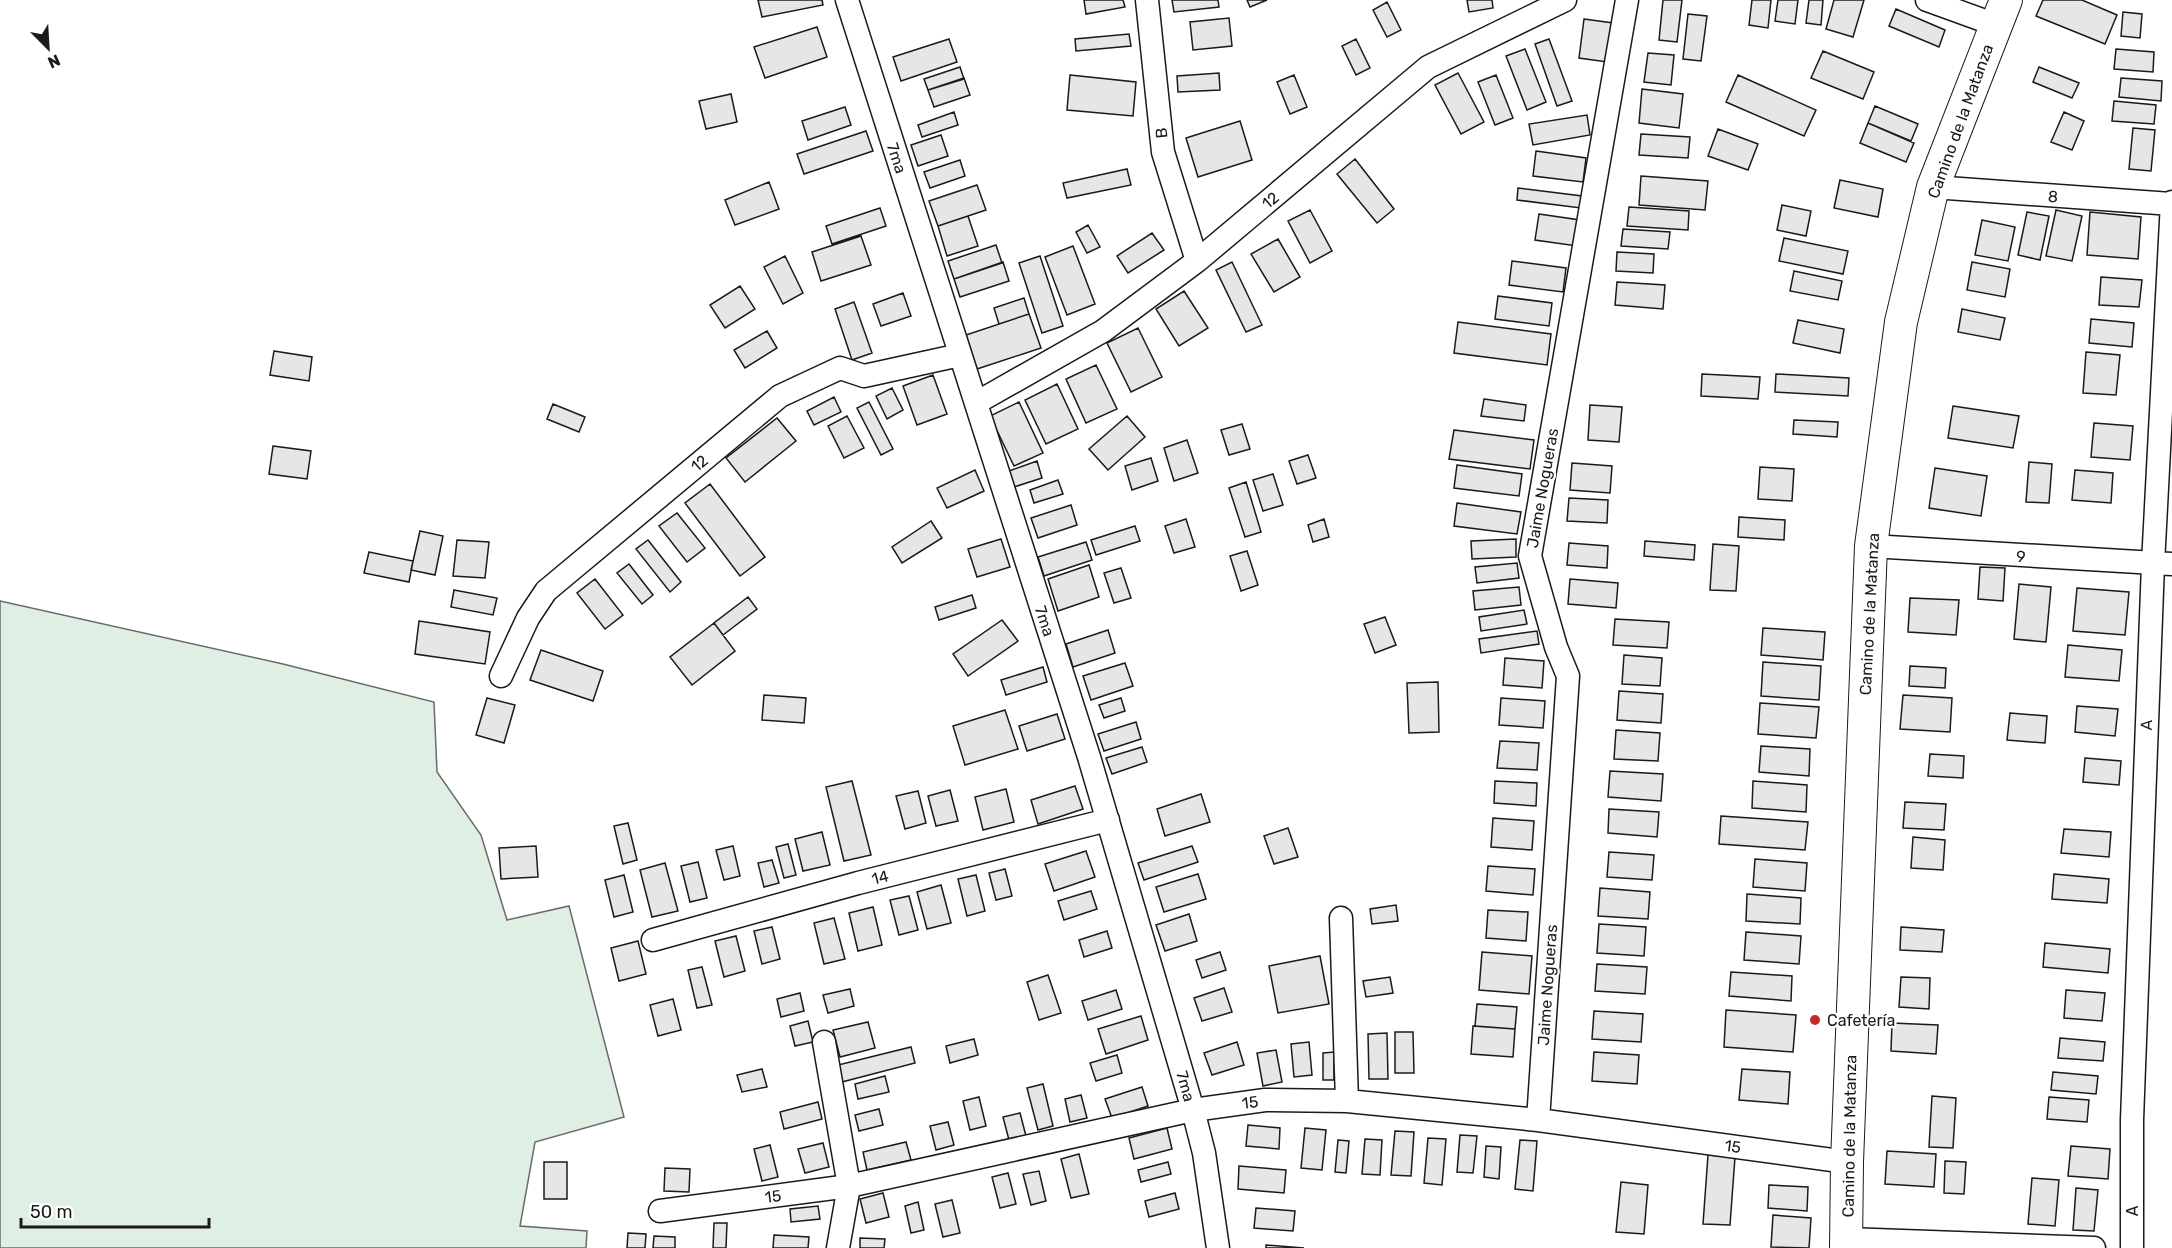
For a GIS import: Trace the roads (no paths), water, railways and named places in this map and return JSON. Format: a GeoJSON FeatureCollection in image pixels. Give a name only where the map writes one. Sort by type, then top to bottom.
{"type":"FeatureCollection","features":[{"type":"Feature","properties":{"kind":"main road","name":"Camino de la Matanza"},"geometry":{"type":"LineString","coordinates":[[1846,1243],[1870,546],[1901,322],[1933,187],[2001,13]]}},
{"type":"Feature","properties":{"kind":"street","name":"7ma"},"geometry":{"type":"LineString","coordinates":[[847,0],[1108,820],[1193,1110],[1203,1154],[1218,1248]]}},
{"type":"Feature","properties":{"kind":"street","name":"B"},"geometry":{"type":"LineString","coordinates":[[1147,0],[1163,152],[1197,261]]}},
{"type":"Feature","properties":{"kind":"street","name":"12"},"geometry":{"type":"LineString","coordinates":[[976,403],[1102,331],[1197,261],[1428,67],[1565,0]]}},
{"type":"Feature","properties":{"kind":"street","name":"Jaime Nogueras"},"geometry":{"type":"LineString","coordinates":[[1538,1120],[1568,676],[1556,646],[1530,556],[1627,0]]}},
{"type":"Feature","properties":{"kind":"street"},"geometry":{"type":"LineString","coordinates":[[1927,0],[2001,13]]}},
{"type":"Feature","properties":{"kind":"street","name":"8"},"geometry":{"type":"LineString","coordinates":[[1933,187],[2172,204]]}},
{"type":"Feature","properties":{"kind":"street","name":"A"},"geometry":{"type":"LineString","coordinates":[[2132,1248],[2132,1120],[2162,564],[2172,204]]}},
{"type":"Feature","properties":{"kind":"street","name":"12"},"geometry":{"type":"LineString","coordinates":[[501,676],[528,618],[546,591],[780,396],[840,368],[864,376],[960,354]]}},
{"type":"Feature","properties":{"kind":"street","name":"9"},"geometry":{"type":"LineString","coordinates":[[1870,546],[2162,564]]}},
{"type":"Feature","properties":{"kind":"street","name":"14"},"geometry":{"type":"LineString","coordinates":[[653,940],[858,883],[1108,820]]}},
{"type":"Feature","properties":{"kind":"street"},"geometry":{"type":"LineString","coordinates":[[1341,918],[1347,1101]]}},
{"type":"Feature","properties":{"kind":"street"},"geometry":{"type":"LineString","coordinates":[[824,1042],[849,1186],[838,1248]]}},
{"type":"Feature","properties":{"kind":"street","name":"15"},"geometry":{"type":"LineString","coordinates":[[660,1211],[849,1186],[1193,1110],[1265,1100],[1347,1101],[1538,1120],[1847,1162]]}},
{"type":"Feature","properties":{"kind":"street"},"geometry":{"type":"LineString","coordinates":[[1846,1243],[2094,1248]]}},
{"type":"Feature","properties":{"kind":"place","name":"Cafetería"},"geometry":{"type":"Point","coordinates":[1815,1020]}}]}
